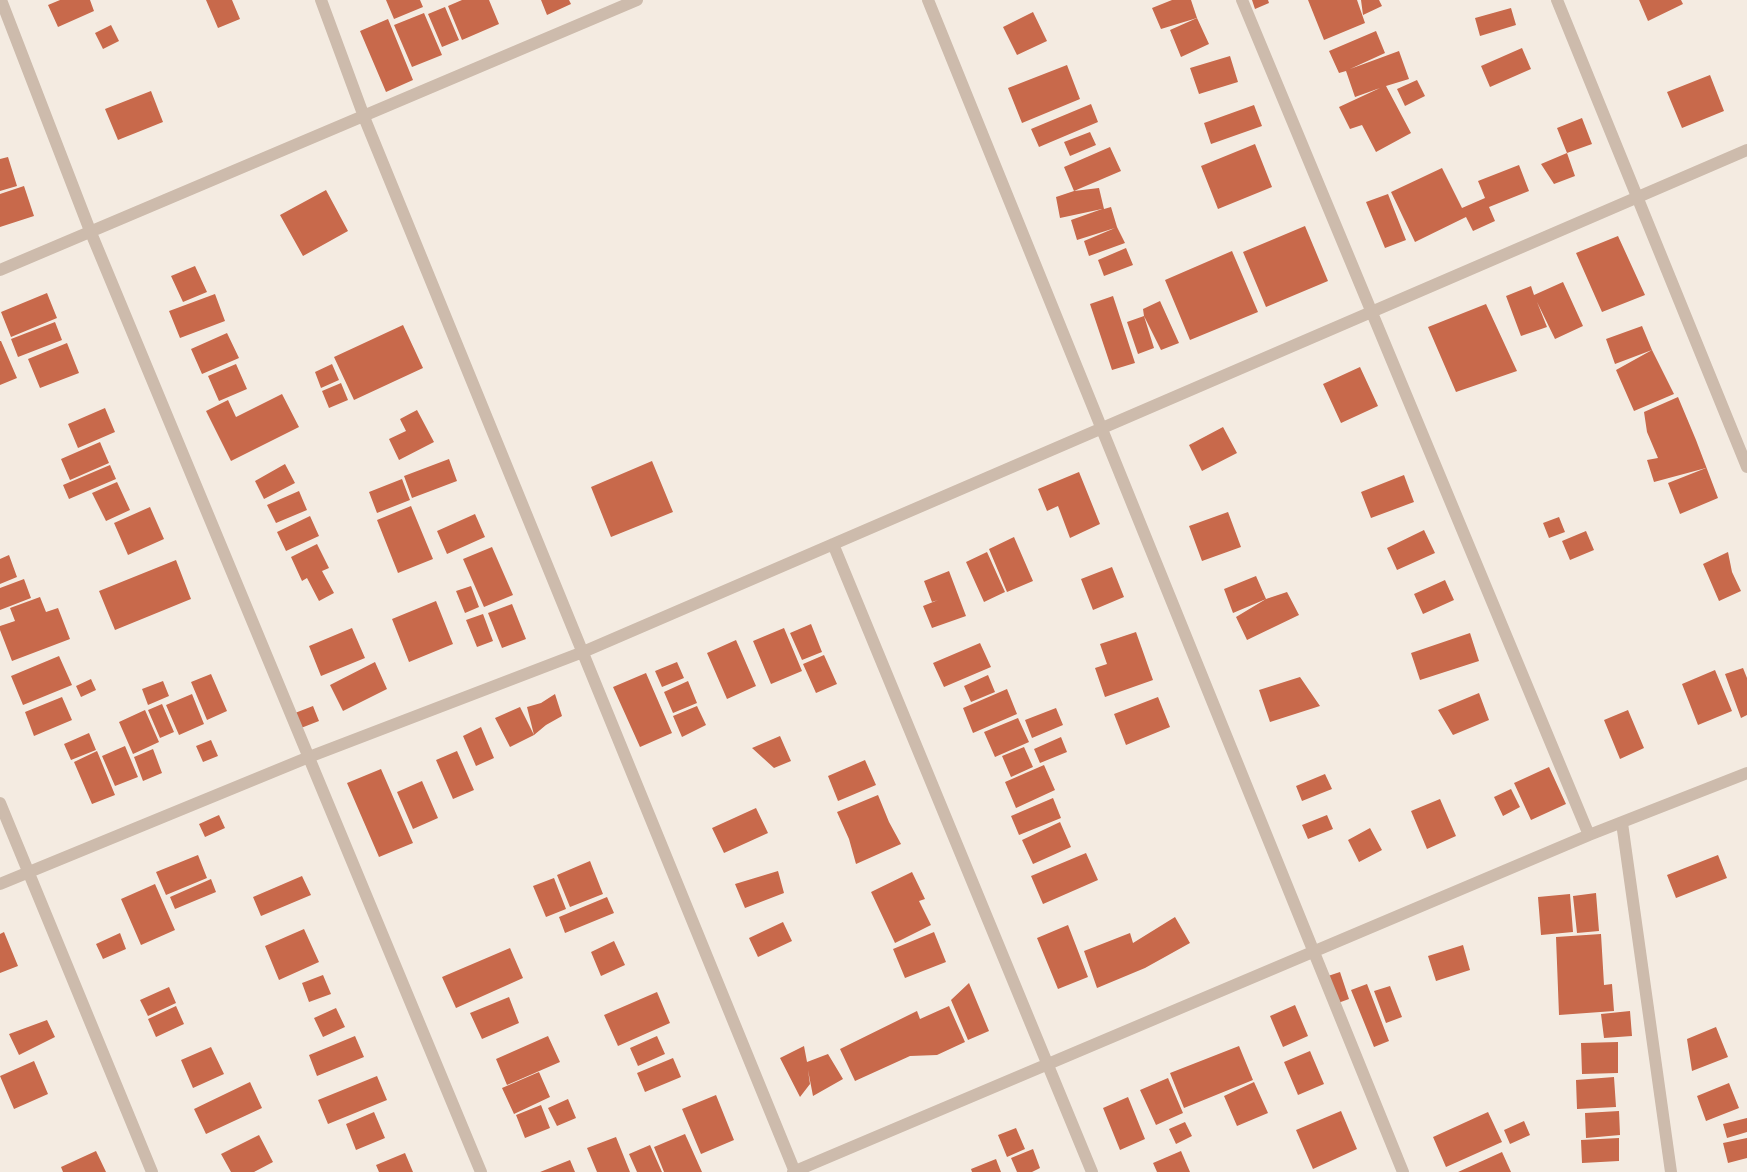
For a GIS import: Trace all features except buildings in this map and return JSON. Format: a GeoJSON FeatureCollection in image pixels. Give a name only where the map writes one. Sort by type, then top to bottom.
{"type":"FeatureCollection","features":[{"type":"Feature","properties":{"kind":"street"},"geometry":{"type":"LineString","coordinates":[[0,0],[91,231],[481,1172]]}},
{"type":"Feature","properties":{"kind":"street"},"geometry":{"type":"LineString","coordinates":[[321,0],[364,116],[794,1172],[1589,835],[1747,773]]}},
{"type":"Feature","properties":{"kind":"street"},"geometry":{"type":"LineString","coordinates":[[928,0],[1404,1172]]}},
{"type":"Feature","properties":{"kind":"street"},"geometry":{"type":"LineString","coordinates":[[1242,0],[1589,835]]}},
{"type":"Feature","properties":{"kind":"street"},"geometry":{"type":"LineString","coordinates":[[1557,0],[1747,467]]}},
{"type":"Feature","properties":{"kind":"street"},"geometry":{"type":"LineString","coordinates":[[0,270],[633,1]]}},
{"type":"Feature","properties":{"kind":"street"},"geometry":{"type":"LineString","coordinates":[[0,884],[309,756],[583,652],[1747,150]]}},
{"type":"Feature","properties":{"kind":"street"},"geometry":{"type":"LineString","coordinates":[[833,544],[1092,1172]]}},
{"type":"Feature","properties":{"kind":"street"},"geometry":{"type":"LineString","coordinates":[[0,803],[152,1172]]}},
{"type":"Feature","properties":{"kind":"street"},"geometry":{"type":"LineString","coordinates":[[1622,823],[1671,1172]]}}]}
